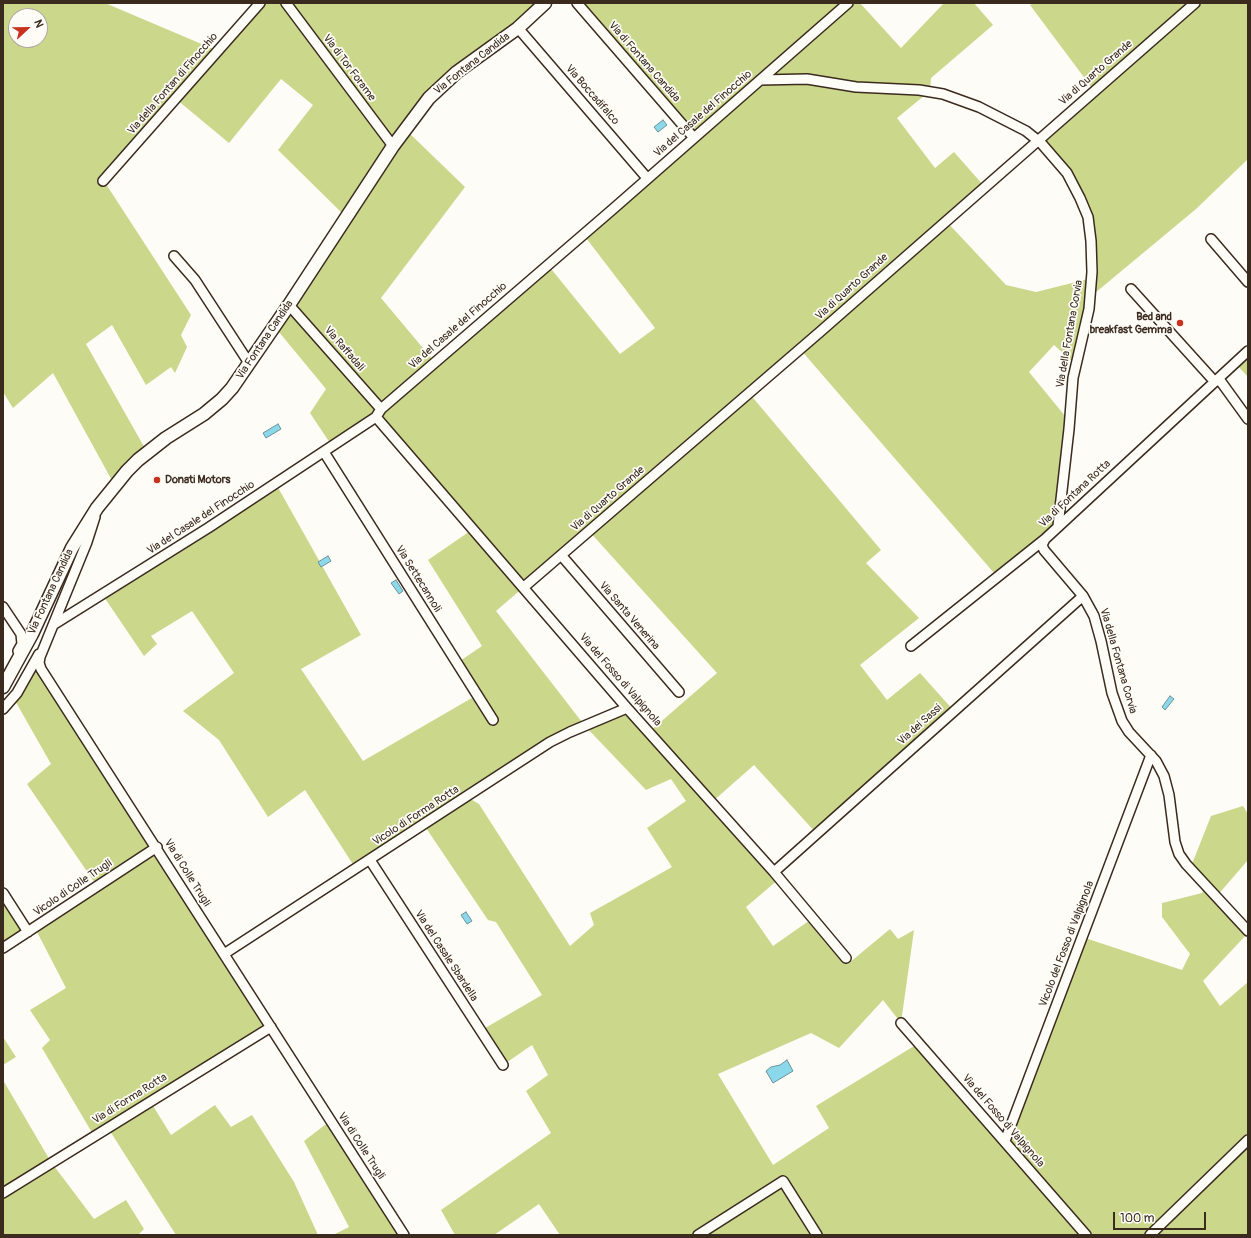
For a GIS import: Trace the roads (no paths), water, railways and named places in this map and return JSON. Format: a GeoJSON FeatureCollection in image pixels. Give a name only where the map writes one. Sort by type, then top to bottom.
{"type":"FeatureCollection","features":[{"type":"Feature","properties":{"kind":"main road","name":"Via Fontana Candida"},"geometry":{"type":"LineString","coordinates":[[3,688],[32,634],[70,552],[97,508],[127,471],[138,460],[166,438],[199,418],[222,399],[235,384],[289,305],[393,146],[425,103],[440,87],[467,65],[518,28],[545,3]]}},
{"type":"Feature","properties":{"kind":"street","name":"Via della Fontan di Finocchio"},"geometry":{"type":"LineString","coordinates":[[103,181],[260,3]]}},
{"type":"Feature","properties":{"kind":"street","name":"Via di Tor Forame"},"geometry":{"type":"LineString","coordinates":[[286,3],[393,146]]}},
{"type":"Feature","properties":{"kind":"street","name":"Via di Fontana Candida"},"geometry":{"type":"LineString","coordinates":[[577,3],[694,138]]}},
{"type":"Feature","properties":{"kind":"street","name":"Via del Casale del Finocchio"},"geometry":{"type":"LineString","coordinates":[[53,625],[208,528],[324,452],[378,413],[848,3]]}},
{"type":"Feature","properties":{"kind":"street","name":"Via di Quarto Grande"},"geometry":{"type":"LineString","coordinates":[[524,587],[821,331],[1194,3]]}},
{"type":"Feature","properties":{"kind":"street","name":"Via Boccadifalco"},"geometry":{"type":"LineString","coordinates":[[518,28],[648,178]]}},
{"type":"Feature","properties":{"kind":"street","name":"Via della Fontana Corvia"},"geometry":{"type":"LineString","coordinates":[[760,80],[804,78],[859,88],[919,90],[939,93],[963,101],[1016,125],[1038,140],[1061,165],[1076,189],[1088,218],[1092,251],[1090,297],[1073,378],[1058,526]]}},
{"type":"Feature","properties":{"kind":"street"},"geometry":{"type":"LineString","coordinates":[[1211,238],[1248,282]]}},
{"type":"Feature","properties":{"kind":"street"},"geometry":{"type":"LineString","coordinates":[[174,256],[195,280],[249,363]]}},
{"type":"Feature","properties":{"kind":"street"},"geometry":{"type":"LineString","coordinates":[[1131,290],[1217,381],[1248,419]]}},
{"type":"Feature","properties":{"kind":"street","name":"Via Raffadali"},"geometry":{"type":"LineString","coordinates":[[289,305],[378,413]]}},
{"type":"Feature","properties":{"kind":"street","name":"Via di Fontana Rotta"},"geometry":{"type":"LineString","coordinates":[[911,646],[1045,539],[1248,351]]}},
{"type":"Feature","properties":{"kind":"street","name":"Via del Fosso di Valpignola"},"geometry":{"type":"LineString","coordinates":[[378,413],[627,708],[774,872],[846,958]]}},
{"type":"Feature","properties":{"kind":"street","name":"Via Settecannoli"},"geometry":{"type":"LineString","coordinates":[[324,452],[493,720]]}},
{"type":"Feature","properties":{"kind":"street","name":"Via di Colle Trugli"},"geometry":{"type":"LineString","coordinates":[[97,508],[86,542],[39,661],[43,672],[404,1235]]}},
{"type":"Feature","properties":{"kind":"street","name":"Via della Fontana Corvia"},"geometry":{"type":"LineString","coordinates":[[1045,539],[1042,545],[1044,550],[1083,596],[1091,609],[1096,621],[1112,693],[1120,716],[1129,732],[1151,755],[1161,770],[1167,785],[1175,840],[1181,857],[1248,931]]}},
{"type":"Feature","properties":{"kind":"street","name":"Via Santa Venerina"},"geometry":{"type":"LineString","coordinates":[[561,555],[679,692]]}},
{"type":"Feature","properties":{"kind":"street","name":"Via dei Sassi"},"geometry":{"type":"LineString","coordinates":[[774,872],[1083,596]]}},
{"type":"Feature","properties":{"kind":"street"},"geometry":{"type":"LineString","coordinates":[[3,607],[19,629],[22,640],[20,649],[3,676]]}},
{"type":"Feature","properties":{"kind":"street"},"geometry":{"type":"LineString","coordinates":[[3,709],[21,686],[46,642]]}},
{"type":"Feature","properties":{"kind":"street","name":"Vicolo di Forma Rotta"},"geometry":{"type":"LineString","coordinates":[[224,954],[552,741],[627,708]]}},
{"type":"Feature","properties":{"kind":"street","name":"Vicolo del Fosso di Valpignola"},"geometry":{"type":"LineString","coordinates":[[1005,1141],[1151,755]]}},
{"type":"Feature","properties":{"kind":"street","name":"Vicolo di Colle Trugli"},"geometry":{"type":"LineString","coordinates":[[3,948],[156,847]]}},
{"type":"Feature","properties":{"kind":"street","name":"Via del Casale Sbardella"},"geometry":{"type":"LineString","coordinates":[[370,860],[503,1065]]}},
{"type":"Feature","properties":{"kind":"street"},"geometry":{"type":"LineString","coordinates":[[3,893],[28,932]]}},
{"type":"Feature","properties":{"kind":"street","name":"Via del Fosso di Valpignola"},"geometry":{"type":"LineString","coordinates":[[902,1023],[1086,1235]]}},
{"type":"Feature","properties":{"kind":"street","name":"Via di Forma Rotta"},"geometry":{"type":"LineString","coordinates":[[3,1193],[271,1027]]}},
{"type":"Feature","properties":{"kind":"street"},"geometry":{"type":"LineString","coordinates":[[1150,1235],[1248,1140]]}},
{"type":"Feature","properties":{"kind":"street"},"geometry":{"type":"LineString","coordinates":[[698,1235],[783,1182],[817,1235]]}},
{"type":"Feature","properties":{"kind":"water"},"geometry":{"type":"Polygon","coordinates":[[[663,120],[667,125],[658,132],[654,127],[663,120]]]}},
{"type":"Feature","properties":{"kind":"water"},"geometry":{"type":"Polygon","coordinates":[[[278,424],[281,429],[266,438],[263,433],[278,424]]]}},
{"type":"Feature","properties":{"kind":"water"},"geometry":{"type":"Polygon","coordinates":[[[328,556],[331,561],[321,567],[318,562],[328,556]]]}},
{"type":"Feature","properties":{"kind":"water"},"geometry":{"type":"Polygon","coordinates":[[[396,580],[403,591],[399,594],[391,583],[396,580]]]}},
{"type":"Feature","properties":{"kind":"water"},"geometry":{"type":"Polygon","coordinates":[[[1170,696],[1174,699],[1165,710],[1162,707],[1170,696]]]}},
{"type":"Feature","properties":{"kind":"water"},"geometry":{"type":"Polygon","coordinates":[[[466,912],[472,921],[467,924],[461,915],[466,912]]]}},
{"type":"Feature","properties":{"kind":"water"},"geometry":{"type":"Polygon","coordinates":[[[787,1060],[793,1071],[773,1083],[766,1071],[771,1067],[780,1065],[787,1060]]]}},
{"type":"Feature","properties":{"kind":"place","name":"Bed and breakfast Gemma"},"geometry":{"type":"Point","coordinates":[1180,323]}},
{"type":"Feature","properties":{"kind":"place","name":"Donati Motors"},"geometry":{"type":"Point","coordinates":[157,480]}}]}
